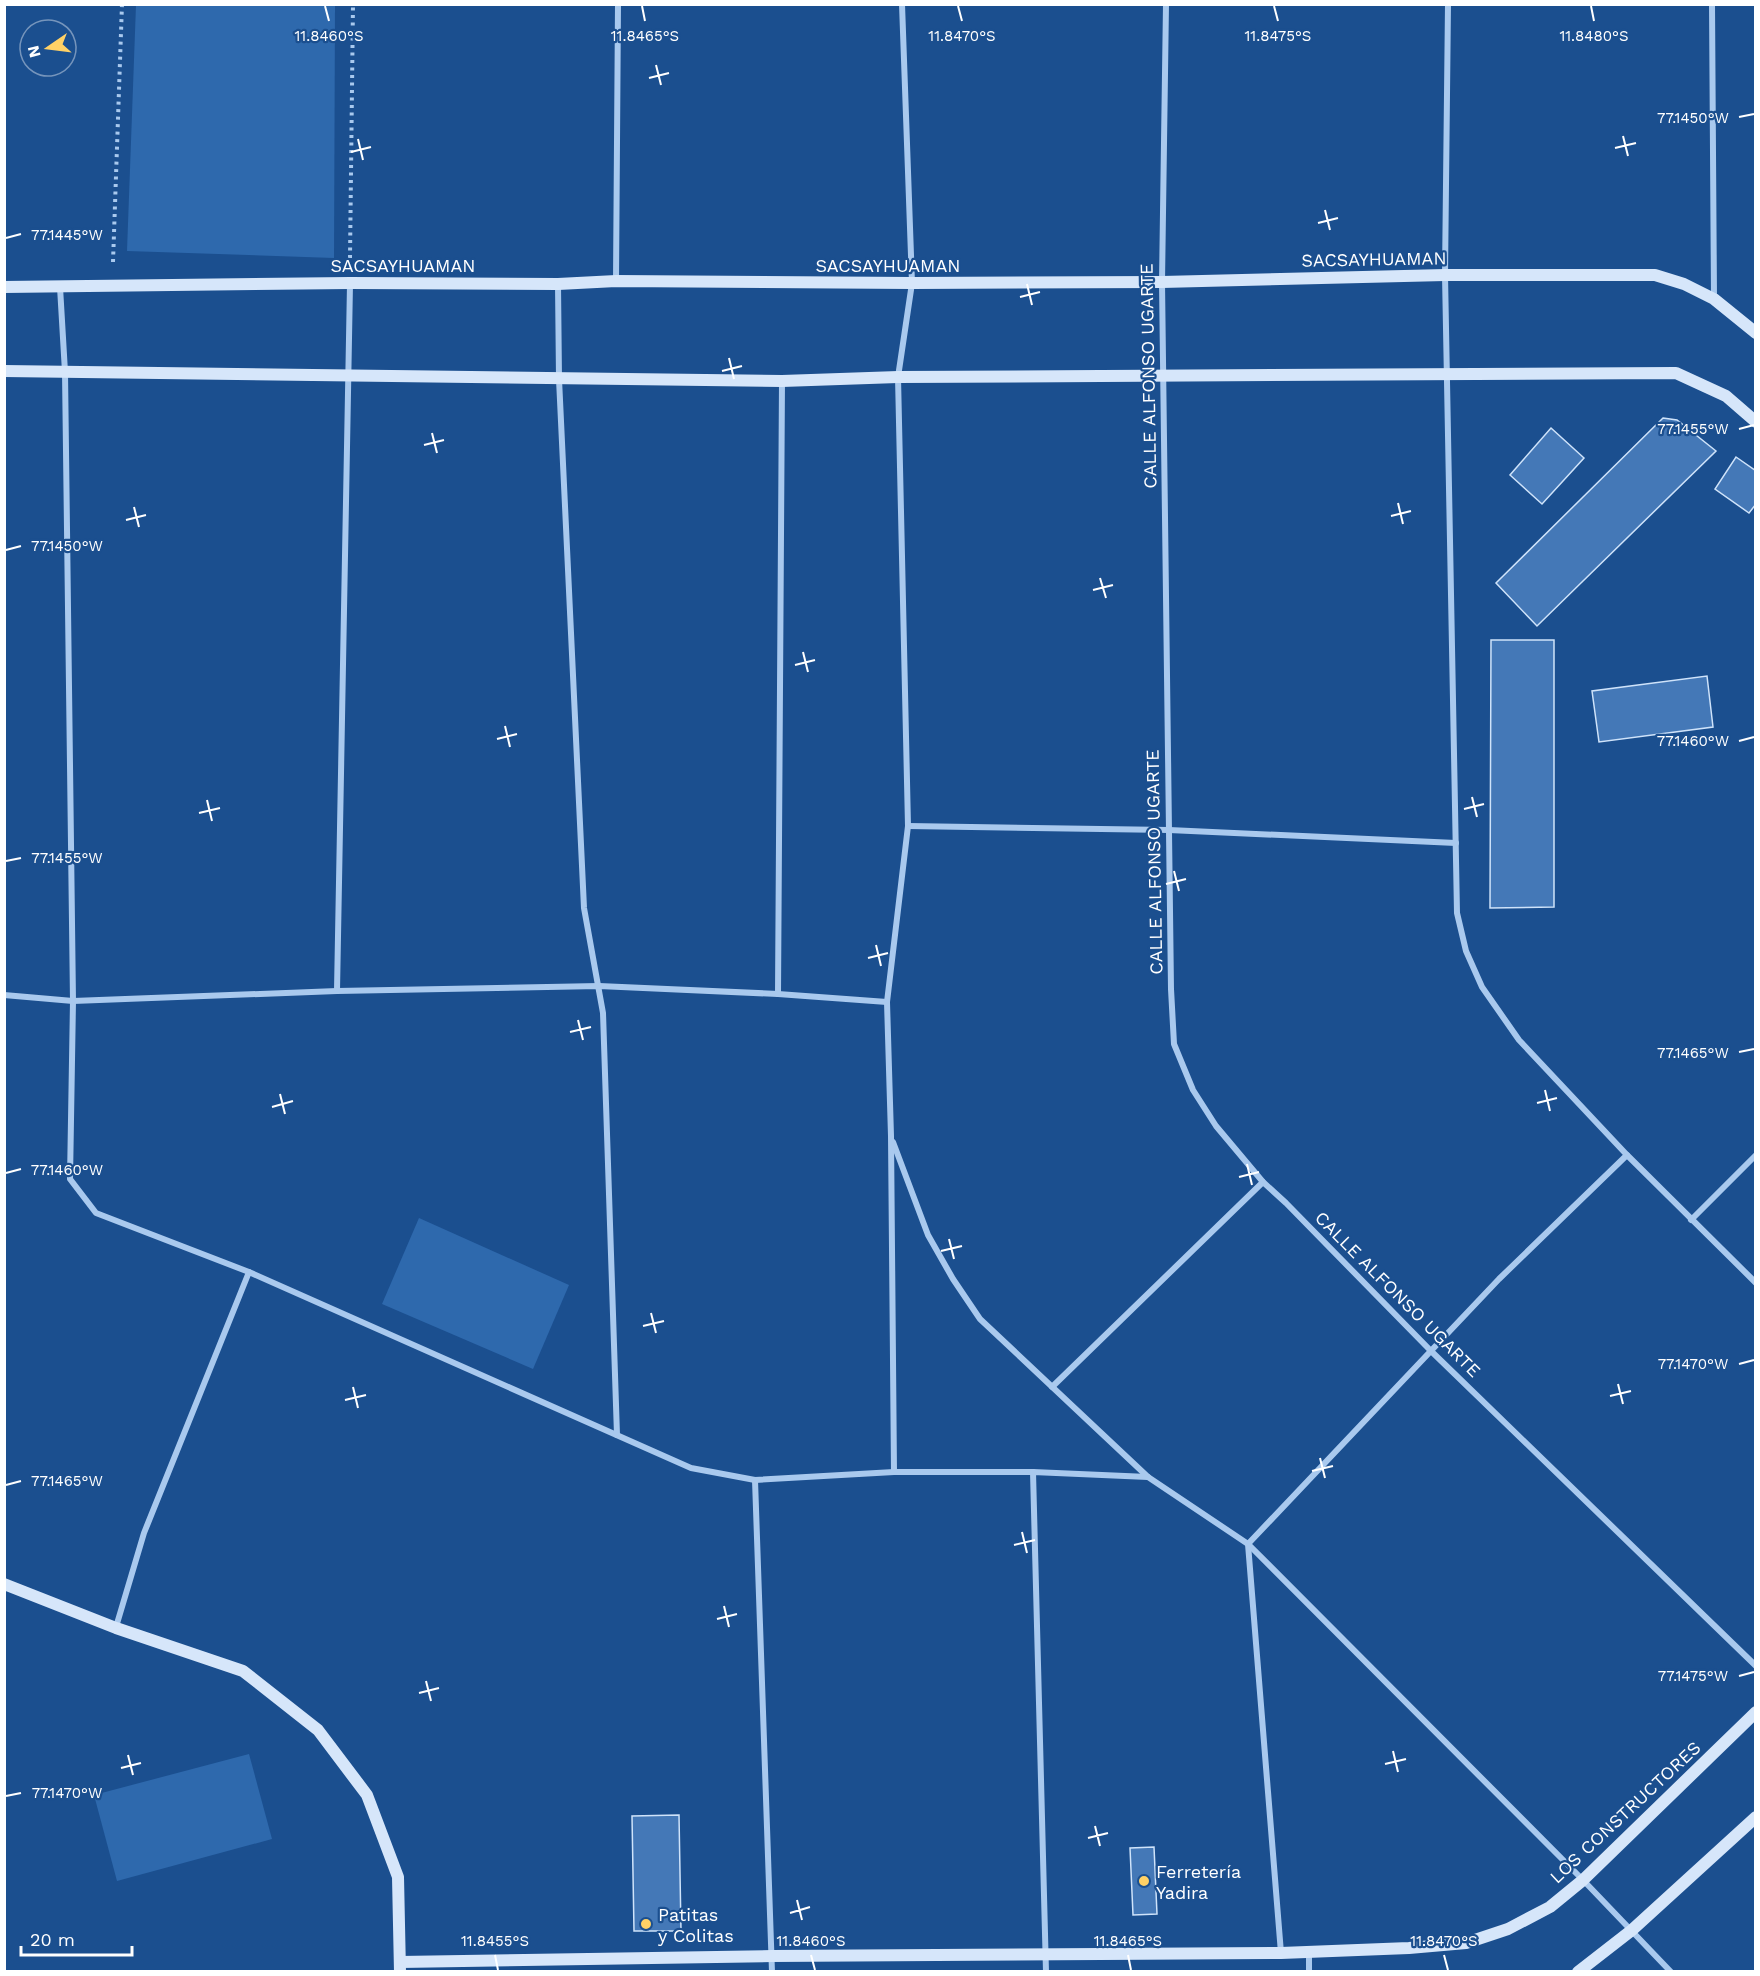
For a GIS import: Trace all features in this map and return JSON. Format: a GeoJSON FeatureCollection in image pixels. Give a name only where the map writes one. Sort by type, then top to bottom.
{"type":"FeatureCollection","features":[{"type":"Feature","properties":{"kind":"street"},"geometry":{"type":"LineString","coordinates":[[616,281],[618,4]]}},
{"type":"Feature","properties":{"kind":"street"},"geometry":{"type":"LineString","coordinates":[[894,1472],[891,1136],[887,1002],[908,826],[898,377],[912,283],[902,4]]}},
{"type":"Feature","properties":{"kind":"street","name":"CALLE ALFONSO UGARTE"},"geometry":{"type":"LineString","coordinates":[[1166,4],[1162,282],[1171,988],[1174,1044],[1193,1090],[1216,1126],[1263,1182],[1431,1351],[1755,1666]]}},
{"type":"Feature","properties":{"kind":"street"},"geometry":{"type":"LineString","coordinates":[[1448,4],[1445,275],[1457,913],[1466,951],[1482,987],[1519,1040],[1627,1155],[1755,1283]]}},
{"type":"Feature","properties":{"kind":"street"},"geometry":{"type":"LineString","coordinates":[[1712,4],[1714,299]]}},
{"type":"Feature","properties":{"kind":"street","name":"SACSAYHUAMAN"},"geometry":{"type":"LineString","coordinates":[[4,287],[350,283],[558,284],[616,281],[1162,282],[1445,275],[1655,275],[1683,284],[1714,299],[1755,333]]}},
{"type":"Feature","properties":{"kind":"street"},"geometry":{"type":"LineString","coordinates":[[337,991],[350,283]]}},
{"type":"Feature","properties":{"kind":"street"},"geometry":{"type":"LineString","coordinates":[[558,284],[559,379],[584,908],[603,1013],[617,1435]]}},
{"type":"Feature","properties":{"kind":"street"},"geometry":{"type":"LineString","coordinates":[[60,287],[65,372],[73,1001],[70,1179],[96,1213],[249,1272],[691,1468],[755,1480],[894,1472],[1033,1472],[1148,1477]]}},
{"type":"Feature","properties":{"kind":"street"},"geometry":{"type":"LineString","coordinates":[[4,371],[782,381],[898,377],[1676,373],[1726,396],[1755,422]]}},
{"type":"Feature","properties":{"kind":"street"},"geometry":{"type":"LineString","coordinates":[[778,993],[782,381]]}},
{"type":"Feature","properties":{"kind":"street"},"geometry":{"type":"LineString","coordinates":[[908,826],[1169,830],[1456,843]]}},
{"type":"Feature","properties":{"kind":"street"},"geometry":{"type":"LineString","coordinates":[[4,994],[73,1001],[337,991],[599,986],[778,993],[887,1002]]}},
{"type":"Feature","properties":{"kind":"street"},"geometry":{"type":"LineString","coordinates":[[891,1136],[928,1235],[953,1279],[980,1319],[1148,1477],[1248,1544],[1671,1971]]}},
{"type":"Feature","properties":{"kind":"street"},"geometry":{"type":"LineString","coordinates":[[1281,1953],[1248,1544],[1499,1279],[1627,1155]]}},
{"type":"Feature","properties":{"kind":"street"},"geometry":{"type":"LineString","coordinates":[[1691,1220],[1755,1155]]}},
{"type":"Feature","properties":{"kind":"street"},"geometry":{"type":"LineString","coordinates":[[1052,1387],[1263,1182]]}},
{"type":"Feature","properties":{"kind":"street"},"geometry":{"type":"LineString","coordinates":[[116,1628],[144,1533],[249,1272]]}},
{"type":"Feature","properties":{"kind":"street"},"geometry":{"type":"LineString","coordinates":[[1033,1472],[1046,1971]]}},
{"type":"Feature","properties":{"kind":"street"},"geometry":{"type":"LineString","coordinates":[[755,1480],[772,1971]]}},
{"type":"Feature","properties":{"kind":"street"},"geometry":{"type":"LineString","coordinates":[[4,1584],[116,1628],[243,1671],[318,1730],[367,1795],[398,1877],[400,1967]]}},
{"type":"Feature","properties":{"kind":"street","name":"LOS CONSTRUCTORES"},"geometry":{"type":"LineString","coordinates":[[400,1967],[772,1956],[1309,1953],[1466,1943],[1508,1929],[1550,1907],[1583,1880],[1755,1712]]}},
{"type":"Feature","properties":{"kind":"street"},"geometry":{"type":"LineString","coordinates":[[1578,1971],[1632,1930],[1755,1817]]}},
{"type":"Feature","properties":{"kind":"street"},"geometry":{"type":"LineString","coordinates":[[1309,1953],[1310,1971]]}},
{"type":"Feature","properties":{"kind":"path"},"geometry":{"type":"LineString","coordinates":[[112,285],[122,4]]}},
{"type":"Feature","properties":{"kind":"path"},"geometry":{"type":"LineString","coordinates":[[350,283],[352,4]]}},
{"type":"Feature","properties":{"kind":"shaded area"},"geometry":{"type":"Polygon","coordinates":[[[136,5],[335,5],[334,258],[127,251],[136,5]]]}},
{"type":"Feature","properties":{"kind":"shaded area"},"geometry":{"type":"Polygon","coordinates":[[[419,1218],[569,1285],[533,1369],[382,1304],[419,1218]]]}},
{"type":"Feature","properties":{"kind":"shaded area"},"geometry":{"type":"Polygon","coordinates":[[[249,1754],[272,1839],[117,1881],[94,1795],[249,1754]]]}},
{"type":"Feature","properties":{"kind":"building"},"geometry":{"type":"Polygon","coordinates":[[[1663,418],[1677,420],[1716,451],[1537,626],[1496,583],[1663,418]]]}},
{"type":"Feature","properties":{"kind":"building"},"geometry":{"type":"Polygon","coordinates":[[[1551,428],[1584,458],[1542,504],[1510,475],[1551,428]]]}},
{"type":"Feature","properties":{"kind":"building"},"geometry":{"type":"Polygon","coordinates":[[[1736,457],[1756,471],[1756,504],[1749,513],[1715,489],[1736,457]]]}},
{"type":"Feature","properties":{"kind":"building"},"geometry":{"type":"Polygon","coordinates":[[[1491,640],[1554,640],[1554,907],[1490,908],[1491,640]]]}},
{"type":"Feature","properties":{"kind":"building"},"geometry":{"type":"Polygon","coordinates":[[[1707,676],[1713,727],[1599,742],[1592,691],[1707,676]]]}},
{"type":"Feature","properties":{"kind":"building"},"geometry":{"type":"Polygon","coordinates":[[[679,1815],[681,1931],[634,1931],[632,1816],[679,1815]]]}},
{"type":"Feature","properties":{"kind":"building","name":"Ferretería Yadira"},"geometry":{"type":"Polygon","coordinates":[[[1154,1847],[1157,1914],[1133,1915],[1130,1848],[1154,1847]]]}},
{"type":"Feature","properties":{"kind":"place","name":"Ferretería Yadira"},"geometry":{"type":"Point","coordinates":[1144,1881]}},
{"type":"Feature","properties":{"kind":"place","name":"Patitas y Colitas"},"geometry":{"type":"Point","coordinates":[646,1924]}}]}
